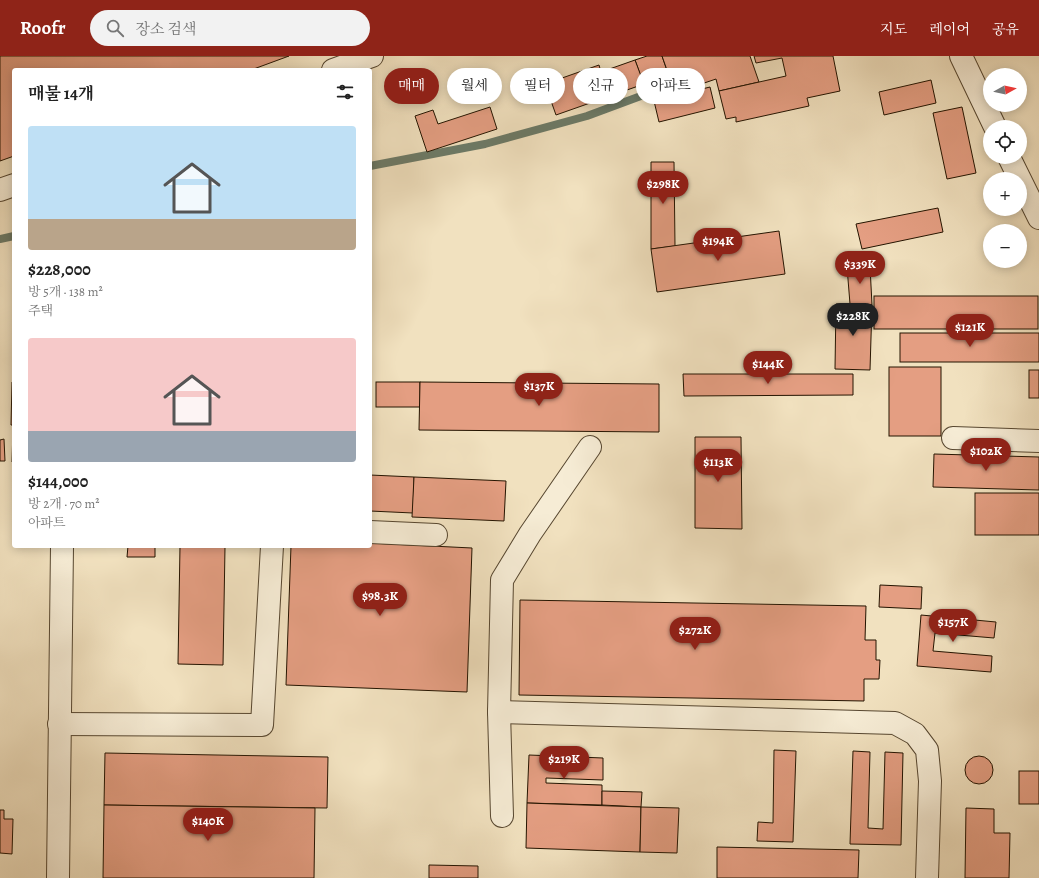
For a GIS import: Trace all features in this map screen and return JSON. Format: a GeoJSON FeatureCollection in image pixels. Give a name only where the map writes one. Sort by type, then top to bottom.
{"type":"FeatureCollection","features":[{"type":"Feature","properties":{"kind":"street"},"geometry":{"type":"LineString","coordinates":[[339,68],[372,56]]}},
{"type":"Feature","properties":{"kind":"street"},"geometry":{"type":"LineString","coordinates":[[961,56],[992,120]]}},
{"type":"Feature","properties":{"kind":"street"},"geometry":{"type":"LineString","coordinates":[[1012,164],[1039,218]]}},
{"type":"Feature","properties":{"kind":"street"},"geometry":{"type":"LineString","coordinates":[[0,190],[12,186]]}},
{"type":"Feature","properties":{"kind":"street"},"geometry":{"type":"LineString","coordinates":[[953,438],[1039,441]]}},
{"type":"Feature","properties":{"kind":"street"},"geometry":{"type":"LineString","coordinates":[[502,816],[499,712],[502,580],[530,534],[590,446]]}},
{"type":"Feature","properties":{"kind":"street"},"geometry":{"type":"LineString","coordinates":[[372,532],[436,535]]}},
{"type":"Feature","properties":{"kind":"street"},"geometry":{"type":"LineString","coordinates":[[58,878],[62,548]]}},
{"type":"Feature","properties":{"kind":"street"},"geometry":{"type":"LineString","coordinates":[[59,724],[262,724],[272,548]]}},
{"type":"Feature","properties":{"kind":"street"},"geometry":{"type":"LineString","coordinates":[[499,712],[895,723],[915,734],[927,750],[930,781],[928,878]]}},
{"type":"Feature","properties":{"kind":"building"},"geometry":{"type":"Polygon","coordinates":[[[0,56],[289,56],[256,68],[12,68],[12,157],[0,161],[0,56]]]}},
{"type":"Feature","properties":{"kind":"building"},"geometry":{"type":"Polygon","coordinates":[[[647,56],[662,56],[666,68],[638,68],[635,60],[647,56]]]}},
{"type":"Feature","properties":{"kind":"building"},"geometry":{"type":"Polygon","coordinates":[[[662,56],[750,56],[759,82],[719,91],[716,79],[705,83],[705,68],[666,68],[662,56]]]}},
{"type":"Feature","properties":{"kind":"building"},"geometry":{"type":"Polygon","coordinates":[[[754,56],[833,56],[840,91],[807,98],[809,106],[736,122],[736,117],[726,119],[719,91],[786,76],[782,58],[756,63],[754,56]]]}},
{"type":"Feature","properties":{"kind":"building"},"geometry":{"type":"Polygon","coordinates":[[[635,60],[638,68],[636,68],[636,87],[628,90],[628,68],[612,68],[635,60]]]}},
{"type":"Feature","properties":{"kind":"building"},"geometry":{"type":"Polygon","coordinates":[[[599,65],[600,68],[590,68],[599,65]]]}},
{"type":"Feature","properties":{"kind":"building"},"geometry":{"type":"Polygon","coordinates":[[[573,74],[573,104],[587,104],[556,115],[552,104],[565,104],[565,77],[573,74]]]}},
{"type":"Feature","properties":{"kind":"building"},"geometry":{"type":"Polygon","coordinates":[[[931,80],[936,103],[884,115],[879,92],[931,80]]]}},
{"type":"Feature","properties":{"kind":"building"},"geometry":{"type":"Polygon","coordinates":[[[710,87],[715,108],[659,122],[655,104],[705,104],[705,88],[710,87]]]}},
{"type":"Feature","properties":{"kind":"building"},"geometry":{"type":"Polygon","coordinates":[[[490,107],[497,129],[427,152],[415,116],[433,110],[438,124],[490,107]]]}},
{"type":"Feature","properties":{"kind":"building"},"geometry":{"type":"Polygon","coordinates":[[[962,107],[976,173],[947,179],[933,113],[962,107]]]}},
{"type":"Feature","properties":{"kind":"building"},"geometry":{"type":"Polygon","coordinates":[[[651,162],[674,162],[675,246],[651,249],[651,162]]]}},
{"type":"Feature","properties":{"kind":"building"},"geometry":{"type":"Polygon","coordinates":[[[938,208],[943,232],[862,249],[856,224],[938,208]]]}},
{"type":"Feature","properties":{"kind":"building"},"geometry":{"type":"Polygon","coordinates":[[[779,231],[785,274],[657,292],[651,249],[779,231]]]}},
{"type":"Feature","properties":{"kind":"building"},"geometry":{"type":"Polygon","coordinates":[[[870,266],[872,305],[850,304],[847,267],[870,266]]]}},
{"type":"Feature","properties":{"kind":"building"},"geometry":{"type":"Polygon","coordinates":[[[874,296],[1038,296],[1038,329],[874,329],[874,296]]]}},
{"type":"Feature","properties":{"kind":"building"},"geometry":{"type":"Polygon","coordinates":[[[836,304],[872,305],[870,370],[835,369],[836,304]]]}},
{"type":"Feature","properties":{"kind":"building"},"geometry":{"type":"Polygon","coordinates":[[[900,333],[1039,333],[1039,362],[900,362],[900,333]]]}},
{"type":"Feature","properties":{"kind":"building"},"geometry":{"type":"Polygon","coordinates":[[[889,367],[941,367],[941,436],[889,436],[889,367]]]}},
{"type":"Feature","properties":{"kind":"building"},"geometry":{"type":"Polygon","coordinates":[[[1029,370],[1039,370],[1039,398],[1029,398],[1029,370]]]}},
{"type":"Feature","properties":{"kind":"building"},"geometry":{"type":"Polygon","coordinates":[[[683,374],[853,374],[853,395],[684,396],[683,374]]]}},
{"type":"Feature","properties":{"kind":"building"},"geometry":{"type":"Polygon","coordinates":[[[12,382],[12,425],[11,425],[12,382]]]}},
{"type":"Feature","properties":{"kind":"building"},"geometry":{"type":"Polygon","coordinates":[[[376,382],[420,382],[420,407],[376,407],[376,382]]]}},
{"type":"Feature","properties":{"kind":"building"},"geometry":{"type":"Polygon","coordinates":[[[420,382],[659,384],[659,432],[419,430],[420,382]]]}},
{"type":"Feature","properties":{"kind":"building"},"geometry":{"type":"Polygon","coordinates":[[[695,437],[741,437],[742,529],[695,528],[695,437]]]}},
{"type":"Feature","properties":{"kind":"building"},"geometry":{"type":"Polygon","coordinates":[[[4,439],[5,461],[0,461],[0,440],[4,439]]]}},
{"type":"Feature","properties":{"kind":"building"},"geometry":{"type":"Polygon","coordinates":[[[934,454],[1039,457],[1039,490],[933,487],[934,454]]]}},
{"type":"Feature","properties":{"kind":"building"},"geometry":{"type":"Polygon","coordinates":[[[372,475],[414,477],[413,513],[372,511],[372,475]]]}},
{"type":"Feature","properties":{"kind":"building"},"geometry":{"type":"Polygon","coordinates":[[[414,477],[506,481],[504,521],[412,517],[414,477]]]}},
{"type":"Feature","properties":{"kind":"building"},"geometry":{"type":"Polygon","coordinates":[[[975,493],[1039,493],[1039,535],[975,535],[975,493]]]}},
{"type":"Feature","properties":{"kind":"building"},"geometry":{"type":"Polygon","coordinates":[[[372,543],[472,548],[467,692],[286,685],[291,548],[372,548],[372,543]]]}},
{"type":"Feature","properties":{"kind":"building"},"geometry":{"type":"Polygon","coordinates":[[[128,548],[155,548],[155,557],[127,557],[128,548]]]}},
{"type":"Feature","properties":{"kind":"building"},"geometry":{"type":"Polygon","coordinates":[[[180,548],[225,548],[223,665],[178,664],[180,548]]]}},
{"type":"Feature","properties":{"kind":"building"},"geometry":{"type":"Polygon","coordinates":[[[880,585],[922,587],[921,609],[879,607],[880,585]]]}},
{"type":"Feature","properties":{"kind":"building"},"geometry":{"type":"Polygon","coordinates":[[[520,600],[866,606],[865,640],[876,640],[876,660],[880,660],[879,679],[864,679],[864,701],[519,695],[520,600]]]}},
{"type":"Feature","properties":{"kind":"building"},"geometry":{"type":"Polygon","coordinates":[[[921,615],[996,622],[994,638],[935,633],[933,651],[992,656],[991,672],[917,666],[921,615]]]}},
{"type":"Feature","properties":{"kind":"building"},"geometry":{"type":"Polygon","coordinates":[[[774,750],[796,751],[793,842],[757,841],[758,822],[773,823],[774,750]]]}},
{"type":"Feature","properties":{"kind":"building"},"geometry":{"type":"Polygon","coordinates":[[[853,751],[870,752],[868,828],[883,829],[885,752],[903,753],[901,845],[850,844],[853,751]]]}},
{"type":"Feature","properties":{"kind":"building"},"geometry":{"type":"Polygon","coordinates":[[[105,753],[328,757],[327,808],[104,805],[105,753]]]}},
{"type":"Feature","properties":{"kind":"building"},"geometry":{"type":"Polygon","coordinates":[[[529,755],[603,758],[603,780],[546,778],[546,783],[602,785],[602,805],[527,803],[529,755]]]}},
{"type":"Feature","properties":{"kind":"building"},"geometry":{"type":"Polygon","coordinates":[[[979,756],[989,760],[993,770],[989,780],[979,784],[969,780],[965,770],[969,760],[979,756]]]}},
{"type":"Feature","properties":{"kind":"building"},"geometry":{"type":"Polygon","coordinates":[[[1019,771],[1039,771],[1039,804],[1019,804],[1019,771]]]}},
{"type":"Feature","properties":{"kind":"building"},"geometry":{"type":"Polygon","coordinates":[[[602,791],[642,792],[641,807],[602,805],[602,791]]]}},
{"type":"Feature","properties":{"kind":"building"},"geometry":{"type":"Polygon","coordinates":[[[527,803],[641,807],[640,852],[526,848],[527,803]]]}},
{"type":"Feature","properties":{"kind":"building"},"geometry":{"type":"Polygon","coordinates":[[[104,805],[315,808],[314,878],[103,878],[104,805]]]}},
{"type":"Feature","properties":{"kind":"building"},"geometry":{"type":"Polygon","coordinates":[[[641,807],[679,808],[677,853],[640,852],[641,807]]]}},
{"type":"Feature","properties":{"kind":"building"},"geometry":{"type":"Polygon","coordinates":[[[966,808],[994,809],[994,833],[1010,833],[1009,878],[965,878],[966,808]]]}},
{"type":"Feature","properties":{"kind":"building"},"geometry":{"type":"Polygon","coordinates":[[[0,810],[4,810],[4,819],[13,819],[12,854],[0,853],[0,810]]]}},
{"type":"Feature","properties":{"kind":"building"},"geometry":{"type":"Polygon","coordinates":[[[717,847],[859,850],[858,878],[717,878],[717,847]]]}},
{"type":"Feature","properties":{"kind":"building"},"geometry":{"type":"Polygon","coordinates":[[[429,865],[478,866],[478,878],[429,878],[429,865]]]}},
{"type":"Feature","properties":{"kind":"waterway"},"geometry":{"type":"LineString","coordinates":[[372,166],[485,144],[587,116],[636,98]]}},
{"type":"Feature","properties":{"kind":"waterway"},"geometry":{"type":"LineString","coordinates":[[0,239],[12,236]]}}]}
